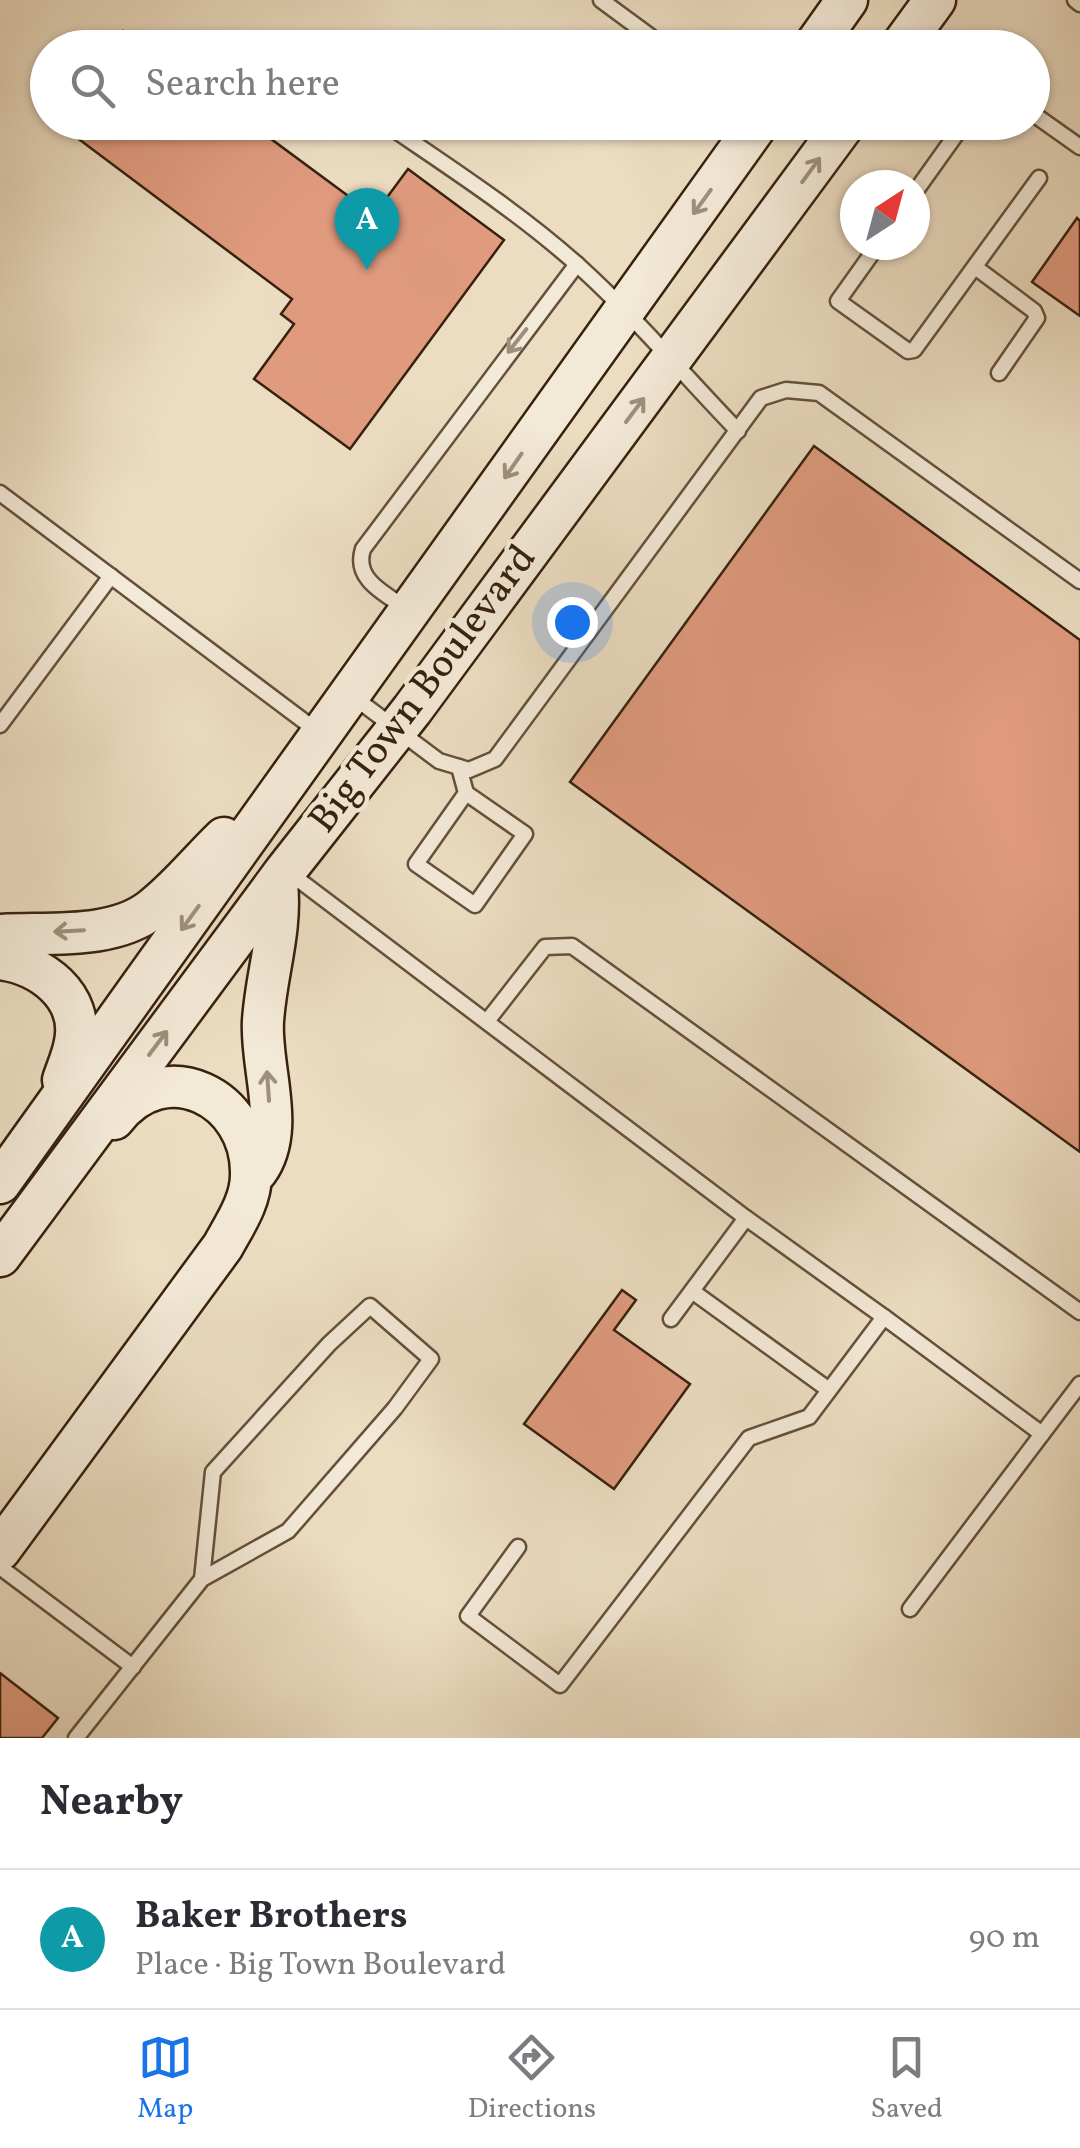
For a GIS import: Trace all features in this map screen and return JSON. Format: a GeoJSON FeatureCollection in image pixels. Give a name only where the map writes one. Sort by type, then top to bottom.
{"type":"FeatureCollection","features":[{"type":"Feature","properties":{"kind":"main road"},"geometry":{"type":"LineString","coordinates":[[825,30],[846,0]]}},
{"type":"Feature","properties":{"kind":"main road"},"geometry":{"type":"LineString","coordinates":[[913,30],[935,0]]}},
{"type":"Feature","properties":{"kind":"main road","name":"Big Town Boulevard"},"geometry":{"type":"LineString","coordinates":[[0,1183],[746,140]]}},
{"type":"Feature","properties":{"kind":"main road","name":"Big Town Boulevard"},"geometry":{"type":"LineString","coordinates":[[8,1244],[397,729],[833,140]]}},
{"type":"Feature","properties":{"kind":"main road"},"geometry":{"type":"LineString","coordinates":[[0,935],[97,930],[150,911],[315,744]]}},
{"type":"Feature","properties":{"kind":"main road"},"geometry":{"type":"LineString","coordinates":[[0,1550],[223,1246],[242,1212],[252,1179],[266,1158],[270,1126],[263,1022],[282,877]]}},
{"type":"Feature","properties":{"kind":"main road"},"geometry":{"type":"LineString","coordinates":[[0,959],[31,966],[48,976],[62,990],[72,1013],[76,1040],[54,1108]]}},
{"type":"Feature","properties":{"kind":"main road"},"geometry":{"type":"LineString","coordinates":[[8,1244],[30,1230],[126,1103],[148,1092],[174,1086],[189,1088],[226,1108],[245,1132],[252,1179]]}},
{"type":"Feature","properties":{"kind":"lane"},"geometry":{"type":"LineString","coordinates":[[601,0],[642,30]]}},
{"type":"Feature","properties":{"kind":"lane"},"geometry":{"type":"LineString","coordinates":[[1050,125],[1080,147]]}},
{"type":"Feature","properties":{"kind":"lane"},"geometry":{"type":"LineString","coordinates":[[409,140],[508,209],[577,264],[738,431]]}},
{"type":"Feature","properties":{"kind":"lane"},"geometry":{"type":"LineString","coordinates":[[930,171],[951,140]]}},
{"type":"Feature","properties":{"kind":"lane"},"geometry":{"type":"LineString","coordinates":[[867,260],[838,302],[908,351],[914,350],[1039,178]]}},
{"type":"Feature","properties":{"kind":"lane"},"geometry":{"type":"LineString","coordinates":[[410,610],[364,575],[362,549],[577,264]]}},
{"type":"Feature","properties":{"kind":"lane"},"geometry":{"type":"LineString","coordinates":[[976,267],[1034,311],[1037,318],[999,373]]}},
{"type":"Feature","properties":{"kind":"lane"},"geometry":{"type":"LineString","coordinates":[[350,694],[439,761],[469,770],[495,759],[761,398],[786,390],[820,392],[1080,580]]}},
{"type":"Feature","properties":{"kind":"lane"},"geometry":{"type":"LineString","coordinates":[[0,493],[111,576],[315,744]]}},
{"type":"Feature","properties":{"kind":"lane"},"geometry":{"type":"LineString","coordinates":[[0,725],[111,576]]}},
{"type":"Feature","properties":{"kind":"lane"},"geometry":{"type":"LineString","coordinates":[[459,767],[466,792],[525,834],[475,905],[416,864],[466,792]]}},
{"type":"Feature","properties":{"kind":"lane"},"geometry":{"type":"LineString","coordinates":[[282,877],[488,1020],[746,1218],[1042,1434]]}},
{"type":"Feature","properties":{"kind":"lane"},"geometry":{"type":"LineString","coordinates":[[488,1020],[544,947],[572,946],[1080,1312]]}},
{"type":"Feature","properties":{"kind":"lane"},"geometry":{"type":"LineString","coordinates":[[671,1318],[746,1218]]}},
{"type":"Feature","properties":{"kind":"lane"},"geometry":{"type":"LineString","coordinates":[[692,1290],[830,1390]]}},
{"type":"Feature","properties":{"kind":"lane"},"geometry":{"type":"LineString","coordinates":[[76,1738],[202,1578],[288,1531],[395,1408],[431,1360],[370,1306],[329,1344],[213,1472],[202,1578]]}},
{"type":"Feature","properties":{"kind":"lane"},"geometry":{"type":"LineString","coordinates":[[518,1547],[468,1616],[560,1684],[749,1438],[810,1417],[884,1317]]}},
{"type":"Feature","properties":{"kind":"lane"},"geometry":{"type":"LineString","coordinates":[[910,1608],[1080,1384]]}},
{"type":"Feature","properties":{"kind":"lane"},"geometry":{"type":"LineString","coordinates":[[0,1567],[132,1667]]}},
{"type":"Feature","properties":{"kind":"building"},"geometry":{"type":"Polygon","coordinates":[[[80,140],[272,140],[374,215],[408,169],[504,240],[350,449],[254,379],[294,324],[281,314],[292,299],[80,140]]]}},
{"type":"Feature","properties":{"kind":"building"},"geometry":{"type":"Polygon","coordinates":[[[1077,218],[1080,221],[1080,316],[1032,282],[1077,218]]]}},
{"type":"Feature","properties":{"kind":"building"},"geometry":{"type":"Polygon","coordinates":[[[814,446],[1080,640],[1080,1152],[570,782],[814,446]]]}},
{"type":"Feature","properties":{"kind":"building"},"geometry":{"type":"Polygon","coordinates":[[[622,1290],[636,1300],[614,1330],[690,1384],[614,1489],[524,1424],[622,1290]]]}},
{"type":"Feature","properties":{"kind":"building"},"geometry":{"type":"Polygon","coordinates":[[[0,1673],[58,1718],[42,1738],[0,1738],[0,1673]]]}},
{"type":"Feature","properties":{"kind":"place","name":"Baker Brothers"},"geometry":{"type":"Point","coordinates":[367,270]}}]}
